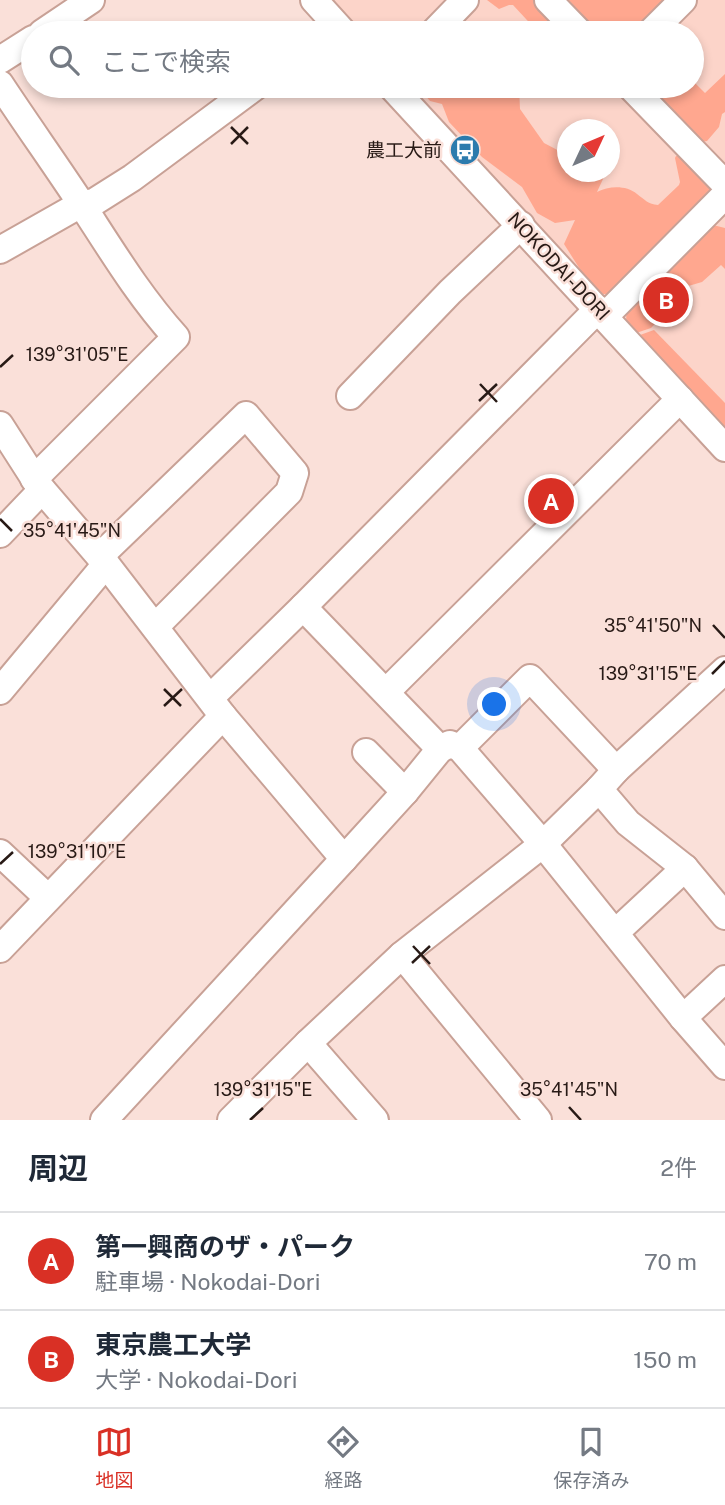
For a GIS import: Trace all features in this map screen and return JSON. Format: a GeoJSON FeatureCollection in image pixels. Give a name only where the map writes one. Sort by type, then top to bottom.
{"type":"FeatureCollection","features":[{"type":"Feature","properties":{"kind":"street"},"geometry":{"type":"LineString","coordinates":[[60,21],[91,0]]}},
{"type":"Feature","properties":{"kind":"street"},"geometry":{"type":"LineString","coordinates":[[314,0],[329,21]]}},
{"type":"Feature","properties":{"kind":"street"},"geometry":{"type":"LineString","coordinates":[[548,0],[568,21]]}},
{"type":"Feature","properties":{"kind":"street"},"geometry":{"type":"LineString","coordinates":[[662,21],[683,0]]}},
{"type":"Feature","properties":{"kind":"street"},"geometry":{"type":"LineString","coordinates":[[443,21],[459,2]]}},
{"type":"Feature","properties":{"kind":"street"},"geometry":{"type":"LineString","coordinates":[[0,60],[21,47]]}},
{"type":"Feature","properties":{"kind":"street"},"geometry":{"type":"LineString","coordinates":[[0,84],[124,271],[155,314],[176,337],[38,484],[0,534]]}},
{"type":"Feature","properties":{"kind":"street"},"geometry":{"type":"LineString","coordinates":[[0,250],[81,204],[94,202],[132,178],[240,98]]}},
{"type":"Feature","properties":{"kind":"street","name":"NOKODAI-DORI"},"geometry":{"type":"LineString","coordinates":[[402,98],[725,448]]}},
{"type":"Feature","properties":{"kind":"street"},"geometry":{"type":"LineString","coordinates":[[0,949],[48,898],[303,607],[601,312],[723,198],[640,98]]}},
{"type":"Feature","properties":{"kind":"street"},"geometry":{"type":"LineString","coordinates":[[350,396],[450,292],[521,225]]}},
{"type":"Feature","properties":{"kind":"street"},"geometry":{"type":"LineString","coordinates":[[386,692],[680,399]]}},
{"type":"Feature","properties":{"kind":"street"},"geometry":{"type":"LineString","coordinates":[[0,691],[103,560],[246,415],[295,473],[289,492],[155,627]]}},
{"type":"Feature","properties":{"kind":"street"},"geometry":{"type":"LineString","coordinates":[[0,425],[38,484],[103,560],[217,707],[344,859]]}},
{"type":"Feature","properties":{"kind":"street"},"geometry":{"type":"LineString","coordinates":[[303,607],[386,692],[450,749],[543,844],[725,1066]]}},
{"type":"Feature","properties":{"kind":"street"},"geometry":{"type":"LineString","coordinates":[[231,1120],[401,956],[543,844],[725,670]]}},
{"type":"Feature","properties":{"kind":"street"},"geometry":{"type":"LineString","coordinates":[[104,1120],[405,792],[530,678],[608,779],[628,823],[685,868],[725,916]]}},
{"type":"Feature","properties":{"kind":"street"},"geometry":{"type":"LineString","coordinates":[[366,752],[405,792]]}},
{"type":"Feature","properties":{"kind":"street"},"geometry":{"type":"LineString","coordinates":[[0,853],[48,898]]}},
{"type":"Feature","properties":{"kind":"street"},"geometry":{"type":"LineString","coordinates":[[615,933],[685,868]]}},
{"type":"Feature","properties":{"kind":"street"},"geometry":{"type":"LineString","coordinates":[[401,956],[538,1120]]}},
{"type":"Feature","properties":{"kind":"street"},"geometry":{"type":"LineString","coordinates":[[683,1018],[725,979]]}},
{"type":"Feature","properties":{"kind":"street"},"geometry":{"type":"LineString","coordinates":[[308,1043],[375,1120]]}},
{"type":"Feature","properties":{"kind":"shaded area"},"geometry":{"type":"Polygon","coordinates":[[[331,0],[725,0],[725,428],[421,98],[704,98],[704,21],[351,21],[331,0]]]}},
{"type":"Feature","properties":{"kind":"shaded area"},"geometry":{"type":"Polygon","coordinates":[[[487,0],[541,0],[561,21],[528,21],[513,5],[499,9],[487,0]]]}},
{"type":"Feature","properties":{"kind":"shaded area"},"geometry":{"type":"Polygon","coordinates":[[[563,0],[666,0],[645,21],[585,21],[563,0]]]}},
{"type":"Feature","properties":{"kind":"shaded area"},"geometry":{"type":"Polygon","coordinates":[[[725,74],[725,112],[719,127],[707,141],[697,143],[650,98],[704,98],[705,93],[725,74]]]}},
{"type":"Feature","properties":{"kind":"shaded area"},"geometry":{"type":"Polygon","coordinates":[[[427,98],[520,98],[520,109],[544,143],[557,150],[557,182],[602,182],[597,192],[623,188],[633,191],[649,203],[658,205],[679,185],[676,156],[689,154],[723,189],[617,295],[603,294],[583,274],[564,244],[575,220],[555,223],[537,213],[522,187],[482,157],[449,122],[442,104],[427,98]]]}},
{"type":"Feature","properties":{"kind":"shaded area"},"geometry":{"type":"Polygon","coordinates":[[[713,225],[725,228],[725,269],[721,265],[702,282],[685,287],[674,304],[651,328],[633,334],[627,325],[626,316],[633,299],[713,225]]]}},
{"type":"Feature","properties":{"kind":"shaded area"},"geometry":{"type":"Polygon","coordinates":[[[654,330],[725,403],[725,430],[644,346],[640,335],[654,330]]]}},
{"type":"Feature","properties":{"kind":"place","name":"農工大前"},"geometry":{"type":"Point","coordinates":[465,150]}},
{"type":"Feature","properties":{"kind":"place","name":"東京農工大学"},"geometry":{"type":"Point","coordinates":[666,300]}},
{"type":"Feature","properties":{"kind":"place","name":"第一興商のザ・パーク"},"geometry":{"type":"Point","coordinates":[551,501]}}]}
